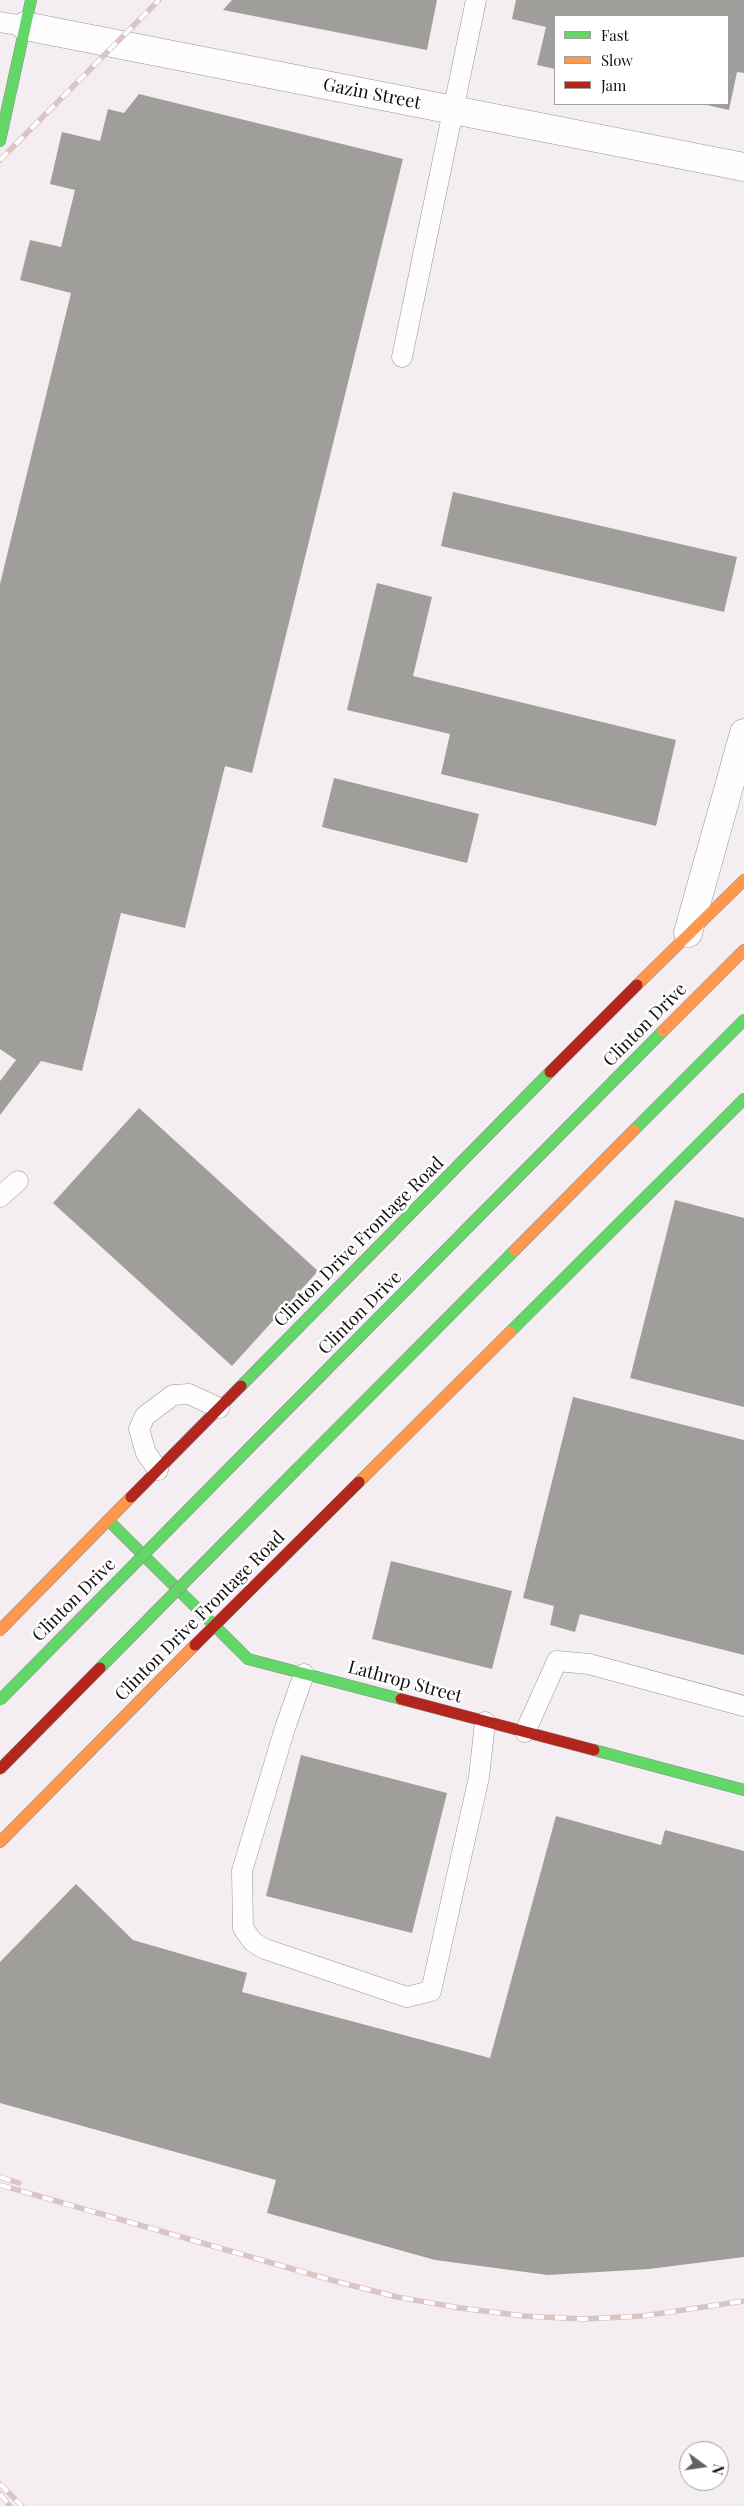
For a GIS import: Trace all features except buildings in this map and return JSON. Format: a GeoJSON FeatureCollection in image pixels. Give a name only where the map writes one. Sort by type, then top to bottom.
{"type":"FeatureCollection","features":[{"type":"Feature","properties":{"kind":"street"},"geometry":{"type":"LineString","coordinates":[[0,141],[12,24],[31,0]]}},
{"type":"Feature","properties":{"kind":"street","name":"Gazin Street"},"geometry":{"type":"LineString","coordinates":[[12,24],[744,167]]}},
{"type":"Feature","properties":{"kind":"street"},"geometry":{"type":"LineString","coordinates":[[688,933],[744,733]]}},
{"type":"Feature","properties":{"kind":"street","name":"Clinton Drive Frontage Road"},"geometry":{"type":"LineString","coordinates":[[0,1630],[688,933],[744,880]]}},
{"type":"Feature","properties":{"kind":"street","name":"Clinton Drive"},"geometry":{"type":"LineString","coordinates":[[0,1700],[744,950]]}},
{"type":"Feature","properties":{"kind":"street"},"geometry":{"type":"LineString","coordinates":[[0,1769],[744,1020]]}},
{"type":"Feature","properties":{"kind":"street","name":"Clinton Drive Frontage Road"},"geometry":{"type":"LineString","coordinates":[[0,1842],[215,1625],[744,1099]]}},
{"type":"Feature","properties":{"kind":"street","name":"Lathrop Street"},"geometry":{"type":"LineString","coordinates":[[108,1520],[248,1659],[744,1790]]}},
{"type":"Feature","properties":{"kind":"lane"},"geometry":{"type":"LineString","coordinates":[[402,357],[476,0]]}},
{"type":"Feature","properties":{"kind":"lane"},"geometry":{"type":"LineString","coordinates":[[0,1197],[18,1181]]}},
{"type":"Feature","properties":{"kind":"lane"},"geometry":{"type":"LineString","coordinates":[[158,1470],[146,1453],[139,1429],[145,1416],[173,1395],[189,1394],[219,1408]]}},
{"type":"Feature","properties":{"kind":"lane"},"geometry":{"type":"LineString","coordinates":[[525,1732],[556,1661],[589,1664],[744,1706]]}},
{"type":"Feature","properties":{"kind":"lane"},"geometry":{"type":"LineString","coordinates":[[304,1674],[277,1752],[242,1871],[243,1928],[253,1942],[266,1950],[407,1997],[431,1991],[479,1777],[485,1722]]}},
{"type":"Feature","properties":{"kind":"shaded area"},"geometry":{"type":"Polygon","coordinates":[[[0,0],[744,0],[744,2506],[0,2506],[0,0]]]}},
{"type":"Feature","properties":{"kind":"railway"},"geometry":{"type":"LineString","coordinates":[[0,160],[159,0]]}},
{"type":"Feature","properties":{"kind":"railway"},"geometry":{"type":"LineString","coordinates":[[0,2177],[19,2183]]}},
{"type":"Feature","properties":{"kind":"railway"},"geometry":{"type":"LineString","coordinates":[[0,2185],[331,2280],[397,2297],[460,2308],[524,2316],[584,2319],[643,2316],[744,2301]]}},
{"type":"Feature","properties":{"kind":"railway"},"geometry":{"type":"LineString","coordinates":[[0,2484],[22,2506]]}},
{"type":"Feature","properties":{"kind":"railway"},"geometry":{"type":"LineString","coordinates":[[0,2494],[10,2506]]}},
{"type":"Feature","properties":{"kind":"traffic: fast"},"geometry":{"type":"LineString","coordinates":[[0,141],[31,0]]}},
{"type":"Feature","properties":{"kind":"traffic: fast"},"geometry":{"type":"LineString","coordinates":[[634,1130],[744,1020]]}},
{"type":"Feature","properties":{"kind":"traffic: fast"},"geometry":{"type":"LineString","coordinates":[[261,1436],[663,1031]]}},
{"type":"Feature","properties":{"kind":"traffic: fast"},"geometry":{"type":"LineString","coordinates":[[241,1386],[550,1072]]}},
{"type":"Feature","properties":{"kind":"traffic: fast"},"geometry":{"type":"LineString","coordinates":[[510,1332],[744,1099]]}},
{"type":"Feature","properties":{"kind":"traffic: fast"},"geometry":{"type":"LineString","coordinates":[[296,1470],[515,1250]]}},
{"type":"Feature","properties":{"kind":"traffic: fast"},"geometry":{"type":"LineString","coordinates":[[0,1700],[261,1436]]}},
{"type":"Feature","properties":{"kind":"traffic: fast"},"geometry":{"type":"LineString","coordinates":[[100,1668],[296,1470]]}},
{"type":"Feature","properties":{"kind":"traffic: fast"},"geometry":{"type":"LineString","coordinates":[[108,1520],[248,1659],[401,1699]]}},
{"type":"Feature","properties":{"kind":"traffic: fast"},"geometry":{"type":"LineString","coordinates":[[594,1750],[744,1790]]}},
{"type":"Feature","properties":{"kind":"traffic: slow"},"geometry":{"type":"LineString","coordinates":[[637,985],[744,880]]}},
{"type":"Feature","properties":{"kind":"traffic: slow"},"geometry":{"type":"LineString","coordinates":[[663,1031],[744,950]]}},
{"type":"Feature","properties":{"kind":"traffic: slow"},"geometry":{"type":"LineString","coordinates":[[515,1250],[634,1130]]}},
{"type":"Feature","properties":{"kind":"traffic: slow"},"geometry":{"type":"LineString","coordinates":[[359,1482],[510,1332]]}},
{"type":"Feature","properties":{"kind":"traffic: slow"},"geometry":{"type":"LineString","coordinates":[[0,1630],[131,1497]]}},
{"type":"Feature","properties":{"kind":"traffic: slow"},"geometry":{"type":"LineString","coordinates":[[0,1842],[195,1645]]}},
{"type":"Feature","properties":{"kind":"traffic: jam"},"geometry":{"type":"LineString","coordinates":[[550,1072],[637,985]]}},
{"type":"Feature","properties":{"kind":"traffic: jam"},"geometry":{"type":"LineString","coordinates":[[131,1497],[241,1386]]}},
{"type":"Feature","properties":{"kind":"traffic: jam"},"geometry":{"type":"LineString","coordinates":[[195,1645],[359,1482]]}},
{"type":"Feature","properties":{"kind":"traffic: jam"},"geometry":{"type":"LineString","coordinates":[[0,1769],[100,1668]]}},
{"type":"Feature","properties":{"kind":"traffic: jam"},"geometry":{"type":"LineString","coordinates":[[401,1699],[594,1750]]}}]}
